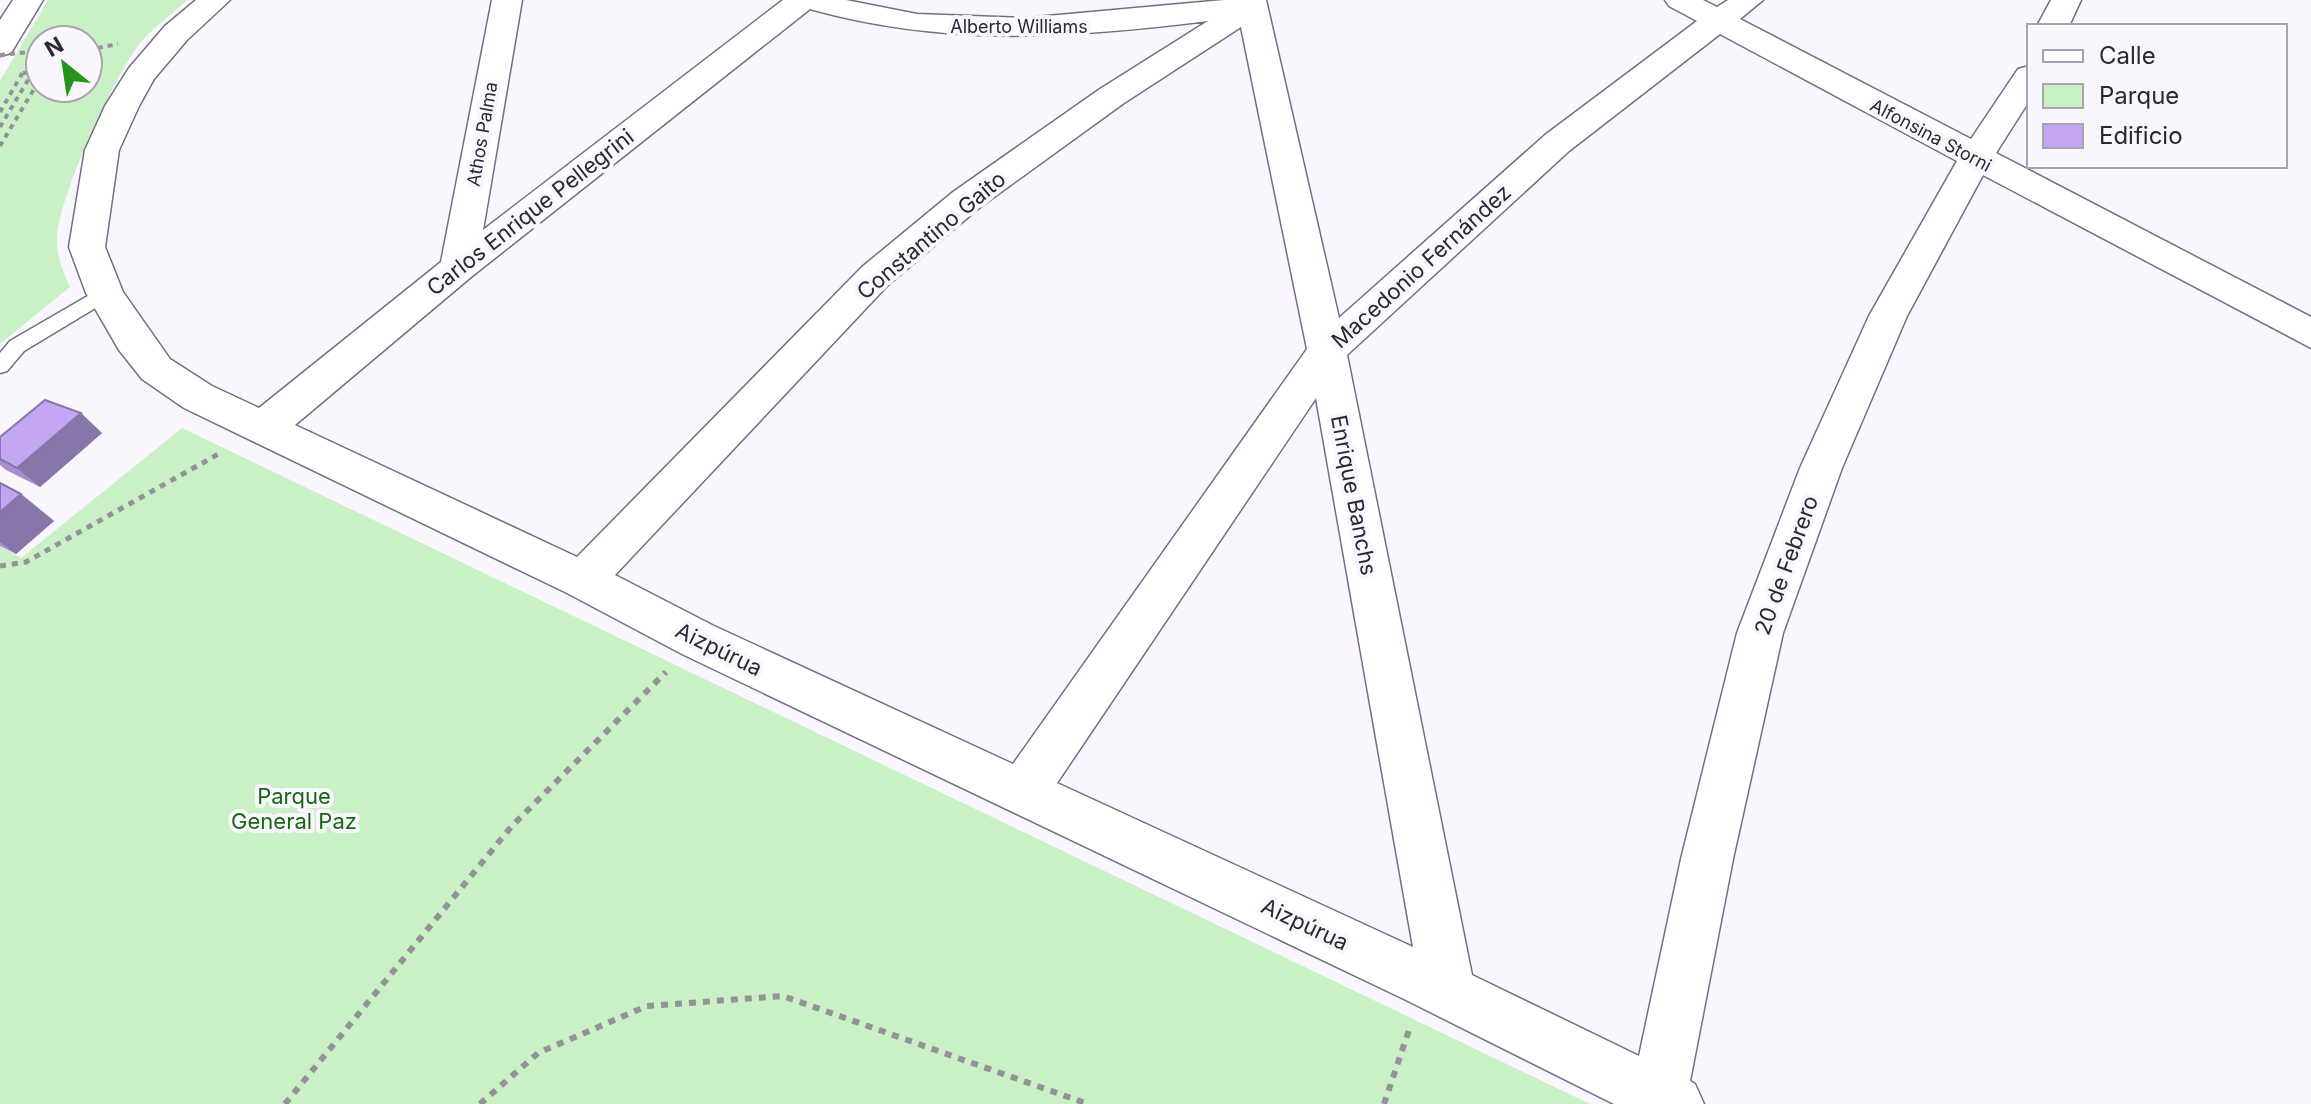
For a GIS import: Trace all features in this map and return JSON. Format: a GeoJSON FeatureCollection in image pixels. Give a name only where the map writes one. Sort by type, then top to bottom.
{"type":"FeatureCollection","features":[{"type":"Feature","properties":{"kind":"street"},"geometry":{"type":"LineString","coordinates":[[0,46],[28,0]]}},
{"type":"Feature","properties":{"kind":"street","name":"Aizpúrua"},"geometry":{"type":"LineString","coordinates":[[215,0],[176,33],[140,75],[102,150],[87,247],[105,293],[133,340],[156,369],[198,397],[583,580],[698,640],[1437,986],[1667,1100]]}},
{"type":"Feature","properties":{"kind":"street","name":"Athos Palma"},"geometry":{"type":"LineString","coordinates":[[458,268],[507,0]]}},
{"type":"Feature","properties":{"kind":"street","name":"Carlos Enrique Pellegrini"},"geometry":{"type":"LineString","coordinates":[[262,429],[458,268],[802,0]]}},
{"type":"Feature","properties":{"kind":"street","name":"Alberto Williams"},"geometry":{"type":"LineString","coordinates":[[811,0],[837,9],[949,28],[1033,30],[1260,2]]}},
{"type":"Feature","properties":{"kind":"street","name":"Alfonsina Storni"},"geometry":{"type":"LineString","coordinates":[[1680,0],[1733,10],[1975,159],[2311,334]]}},
{"type":"Feature","properties":{"kind":"street"},"geometry":{"type":"LineString","coordinates":[[2054,24],[2066,0]]}},
{"type":"Feature","properties":{"kind":"street","name":"Enrique Banchs"},"geometry":{"type":"LineString","coordinates":[[1260,2],[1327,351],[1437,986]]}},
{"type":"Feature","properties":{"kind":"street","name":"Constantino Gaito"},"geometry":{"type":"LineString","coordinates":[[583,580],[875,276],[966,200],[1112,96],[1260,2]]}},
{"type":"Feature","properties":{"kind":"street","name":"Macedonio Fernández"},"geometry":{"type":"LineString","coordinates":[[1023,791],[1327,351],[1557,143],[1664,58],[1733,10]]}},
{"type":"Feature","properties":{"kind":"street","name":"20 de Febrero"},"geometry":{"type":"LineString","coordinates":[[1667,1100],[1707,859],[1760,633],[1821,468],[1888,316],[1975,159],[2027,79]]}},
{"type":"Feature","properties":{"kind":"lane"},"geometry":{"type":"LineString","coordinates":[[0,366],[17,346],[105,293]]}},
{"type":"Feature","properties":{"kind":"path"},"geometry":{"type":"LineString","coordinates":[[0,55],[24,53]]}},
{"type":"Feature","properties":{"kind":"path"},"geometry":{"type":"LineString","coordinates":[[0,127],[24,87]]}},
{"type":"Feature","properties":{"kind":"path"},"geometry":{"type":"LineString","coordinates":[[0,146],[25,104]]}},
{"type":"Feature","properties":{"kind":"path"},"geometry":{"type":"LineString","coordinates":[[0,566],[26,562],[38,556],[262,429]]}},
{"type":"Feature","properties":{"kind":"path"},"geometry":{"type":"LineString","coordinates":[[285,1104],[511,827],[698,640]]}},
{"type":"Feature","properties":{"kind":"path"},"geometry":{"type":"LineString","coordinates":[[1384,1104],[1437,986]]}},
{"type":"Feature","properties":{"kind":"path"},"geometry":{"type":"LineString","coordinates":[[480,1104],[538,1053],[647,1006],[783,996],[1088,1104]]}},
{"type":"Feature","properties":{"kind":"green space"},"geometry":{"type":"Polygon","coordinates":[[[48,0],[187,0],[141,42],[117,81],[89,138],[66,196],[57,240],[61,264],[70,287],[0,344],[0,81],[24,40],[24,104],[104,104],[104,24],[34,24],[48,0]]]}},
{"type":"Feature","properties":{"kind":"green space","name":"Parque General Paz"},"geometry":{"type":"Polygon","coordinates":[[[182,428],[1590,1104],[0,1104],[0,546],[21,558],[182,428]]]}},
{"type":"Feature","properties":{"kind":"building"},"geometry":{"type":"Polygon","coordinates":[[[45,400],[81,413],[17,468],[0,459],[0,437],[45,400]]]}},
{"type":"Feature","properties":{"kind":"building"},"geometry":{"type":"Polygon","coordinates":[[[0,483],[21,494],[0,512],[0,483]]]}}]}
